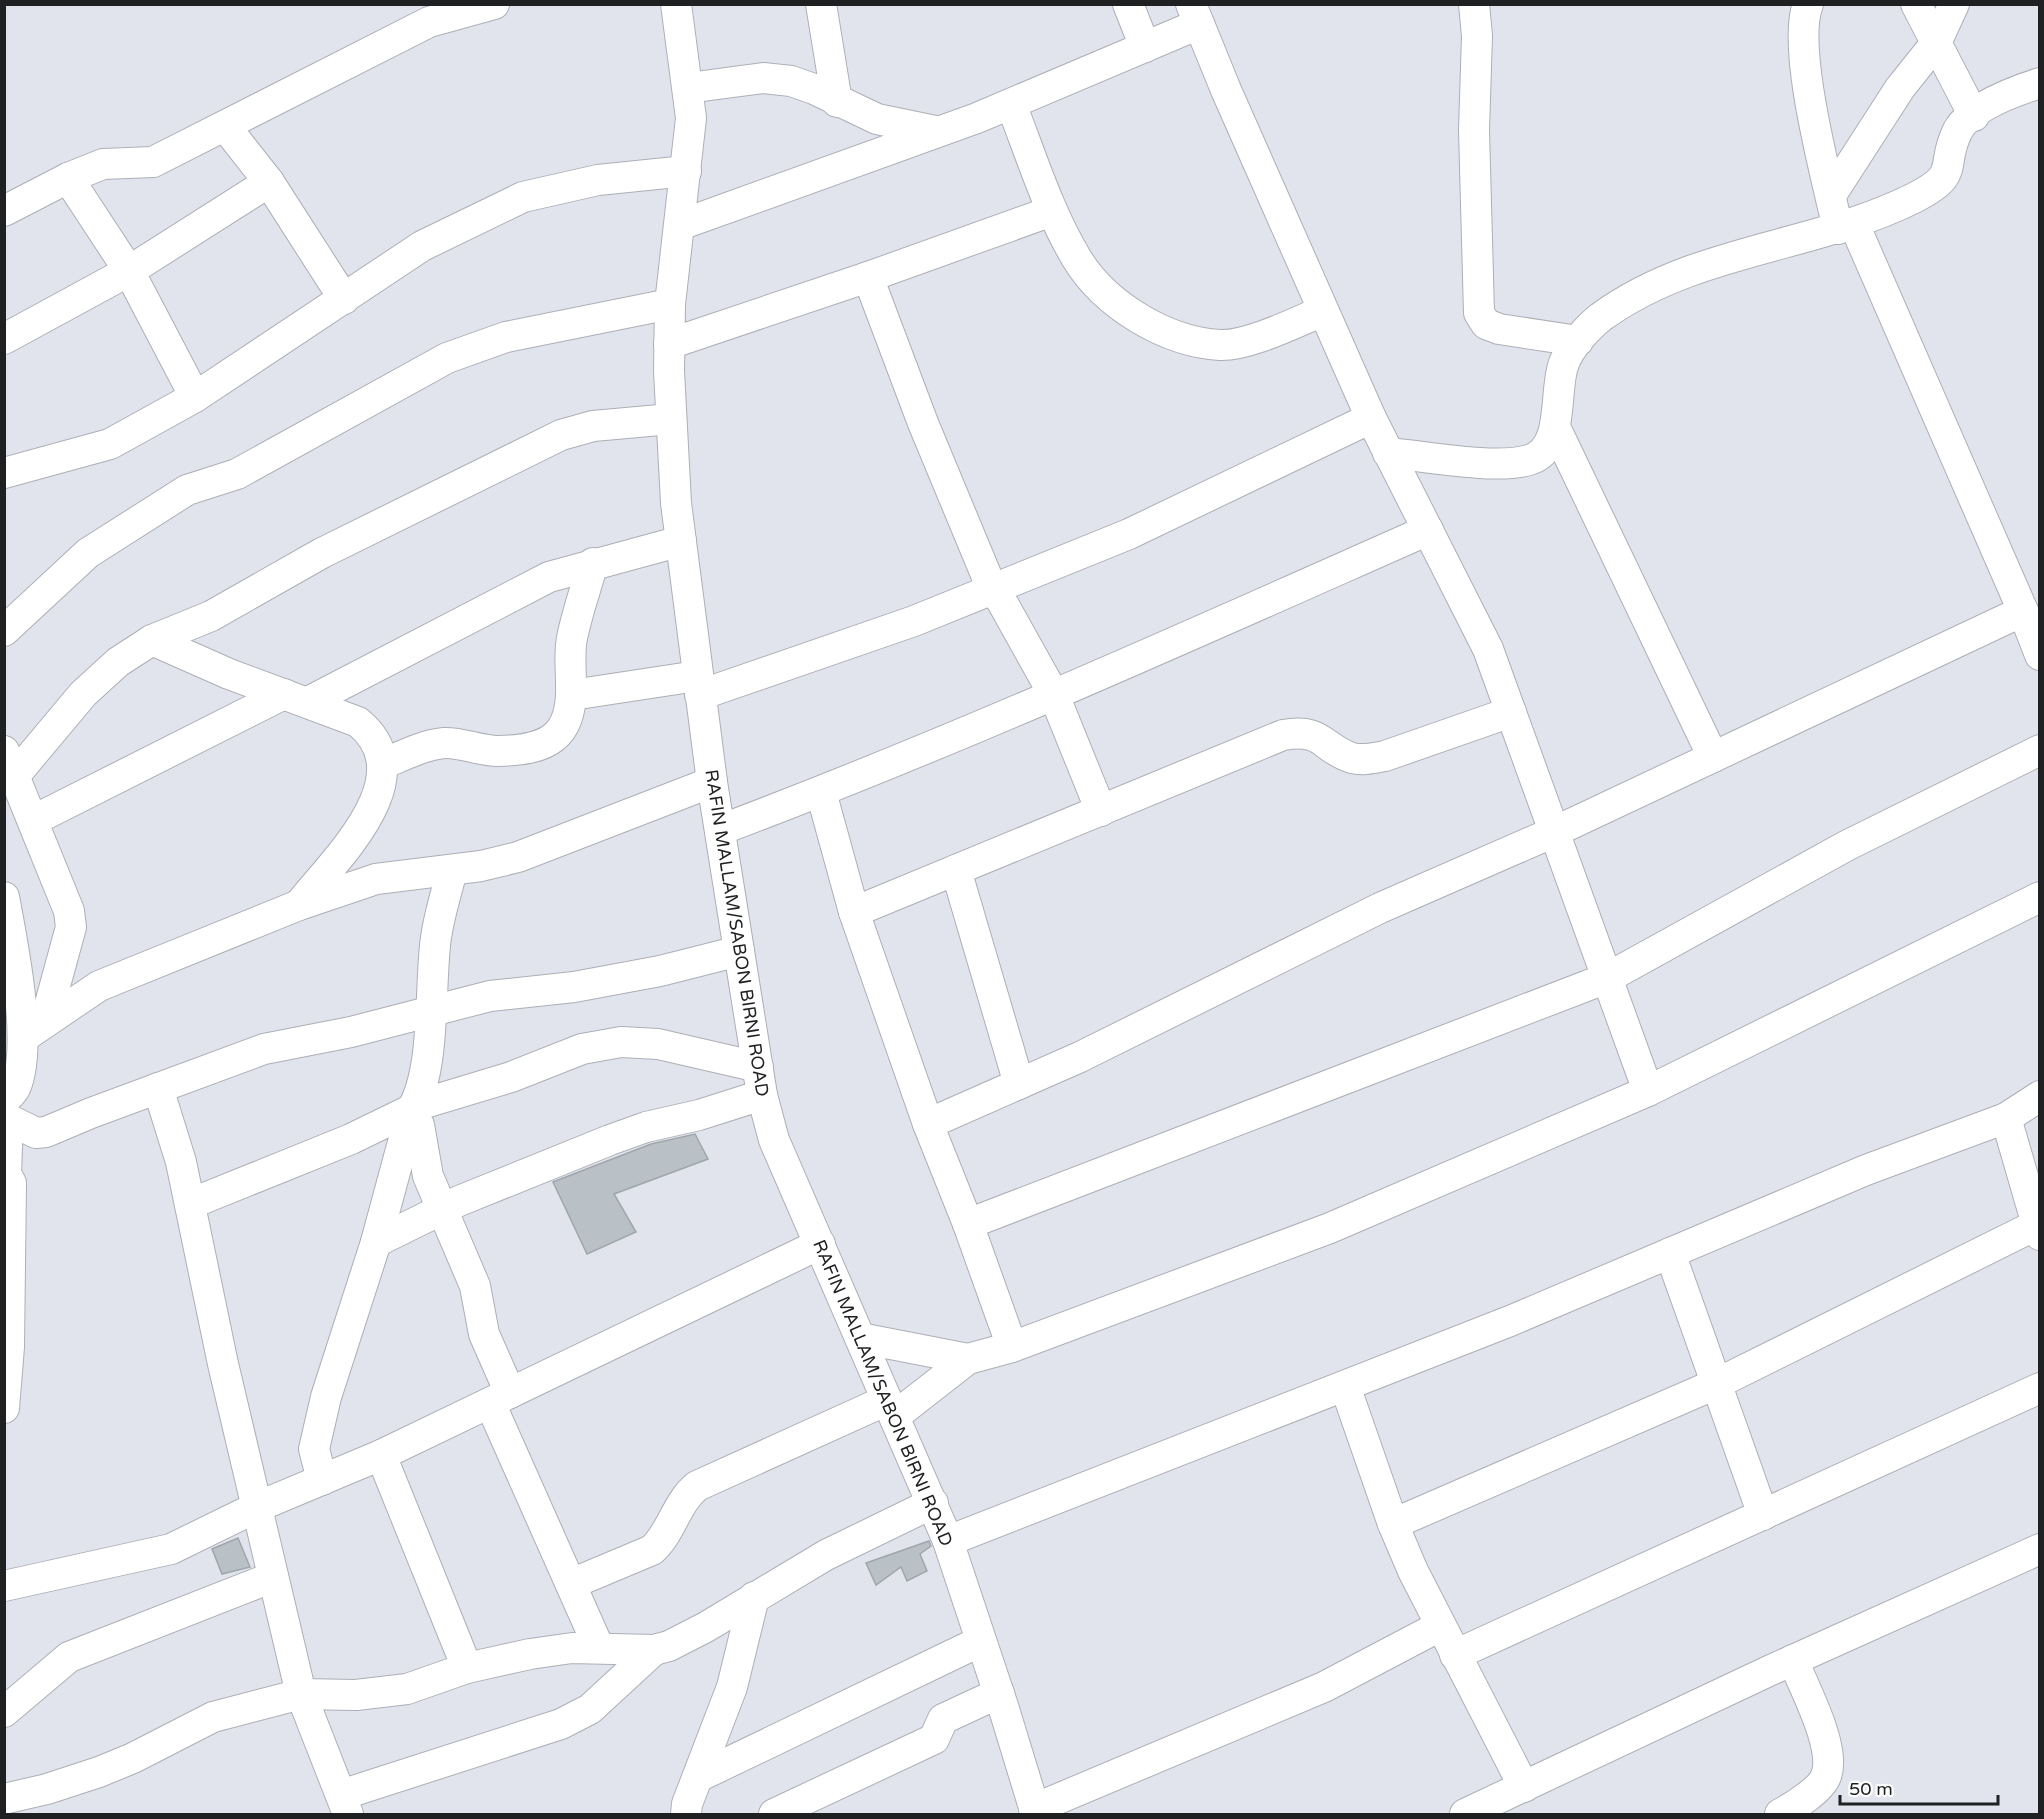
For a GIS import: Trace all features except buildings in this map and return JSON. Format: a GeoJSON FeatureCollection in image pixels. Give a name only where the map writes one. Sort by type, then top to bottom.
{"type":"FeatureCollection","features":[{"type":"Feature","properties":{"kind":"street"},"geometry":{"type":"LineString","coordinates":[[4,211],[68,178],[103,164],[153,162],[429,22],[494,4]]}},
{"type":"Feature","properties":{"kind":"street","name":"RAFIN MALLAM/SABON BIRNI ROAD"},"geometry":{"type":"LineString","coordinates":[[676,4],[691,118],[670,304],[671,419],[681,541],[698,686],[760,1081],[774,1140],[948,1541],[999,1693],[1035,1812]]}},
{"type":"Feature","properties":{"kind":"street"},"geometry":{"type":"LineString","coordinates":[[820,4],[837,102]]}},
{"type":"Feature","properties":{"kind":"street"},"geometry":{"type":"LineString","coordinates":[[1128,4],[1145,47]]}},
{"type":"Feature","properties":{"kind":"street"},"geometry":{"type":"LineString","coordinates":[[1474,4],[1477,36],[1474,142],[1479,313],[1486,324],[1499,329],[1578,341]]}},
{"type":"Feature","properties":{"kind":"street"},"geometry":{"type":"LineString","coordinates":[[1808,4],[1803,16],[1804,57],[1831,195],[2023,611],[2040,655]]}},
{"type":"Feature","properties":{"kind":"street"},"geometry":{"type":"LineString","coordinates":[[1916,4],[1974,116]]}},
{"type":"Feature","properties":{"kind":"street"},"geometry":{"type":"LineString","coordinates":[[1831,195],[1900,88],[1936,43],[1954,4]]}},
{"type":"Feature","properties":{"kind":"street"},"geometry":{"type":"LineString","coordinates":[[680,225],[1011,104],[1145,47],[1195,14],[1371,418],[1488,649],[1648,1091]]}},
{"type":"Feature","properties":{"kind":"street"},"geometry":{"type":"LineString","coordinates":[[688,88],[763,78],[791,81],[814,89],[837,102],[877,119],[935,131]]}},
{"type":"Feature","properties":{"kind":"street"},"geometry":{"type":"LineString","coordinates":[[1388,453],[1497,463],[1529,460],[1544,451],[1554,427],[1564,363],[1578,341],[1600,318],[1644,291],[1714,261],[1846,226],[1939,184],[1949,170],[1959,129],[1974,116],[2010,93],[2040,83]]}},
{"type":"Feature","properties":{"kind":"street"},"geometry":{"type":"LineString","coordinates":[[1011,104],[1052,211],[1077,260],[1101,287],[1141,321],[1168,334],[1221,345],[1262,336],[1323,311]]}},
{"type":"Feature","properties":{"kind":"street"},"geometry":{"type":"LineString","coordinates":[[225,126],[269,182],[344,298]]}},
{"type":"Feature","properties":{"kind":"street"},"geometry":{"type":"LineString","coordinates":[[4,473],[110,444],[195,397],[422,246],[523,197],[616,177],[686,171]]}},
{"type":"Feature","properties":{"kind":"street"},"geometry":{"type":"LineString","coordinates":[[68,178],[129,271],[195,397]]}},
{"type":"Feature","properties":{"kind":"street"},"geometry":{"type":"LineString","coordinates":[[4,339],[129,271],[269,182]]}},
{"type":"Feature","properties":{"kind":"street"},"geometry":{"type":"LineString","coordinates":[[669,344],[868,278],[1052,211]]}},
{"type":"Feature","properties":{"kind":"street"},"geometry":{"type":"LineString","coordinates":[[868,278],[923,423],[992,590],[1001,600],[1054,695],[1101,811]]}},
{"type":"Feature","properties":{"kind":"street"},"geometry":{"type":"LineString","coordinates":[[4,631],[88,553],[177,497],[201,484],[237,474],[447,358],[506,337],[670,304]]}},
{"type":"Feature","properties":{"kind":"street"},"geometry":{"type":"LineString","coordinates":[[572,695],[698,686],[914,621],[1128,534],[1371,418]]}},
{"type":"Feature","properties":{"kind":"street"},"geometry":{"type":"LineString","coordinates":[[4,1408],[9,1347],[10,1183],[6,1174],[6,1112],[71,927],[69,911],[10,762],[118,662],[152,640],[211,616],[322,554],[561,435],[593,426],[671,419]]}},
{"type":"Feature","properties":{"kind":"street"},"geometry":{"type":"LineString","coordinates":[[1554,427],[1713,757]]}},
{"type":"Feature","properties":{"kind":"street"},"geometry":{"type":"LineString","coordinates":[[720,830],[821,792],[1054,695],[1428,530]]}},
{"type":"Feature","properties":{"kind":"street"},"geometry":{"type":"LineString","coordinates":[[33,820],[549,577],[592,563],[681,541]]}},
{"type":"Feature","properties":{"kind":"street"},"geometry":{"type":"LineString","coordinates":[[383,764],[422,748],[444,743],[494,751],[526,750],[555,738],[564,728],[572,695],[571,639],[592,563]]}},
{"type":"Feature","properties":{"kind":"street"},"geometry":{"type":"LineString","coordinates":[[928,1124],[1080,1057],[1380,908],[1554,832],[2023,611]]}},
{"type":"Feature","properties":{"kind":"street"},"geometry":{"type":"LineString","coordinates":[[152,640],[229,674],[296,698],[364,727],[379,748],[383,764],[381,788],[369,816],[299,905]]}},
{"type":"Feature","properties":{"kind":"street"},"geometry":{"type":"LineString","coordinates":[[854,912],[1283,735],[1298,732],[1320,737],[1342,754],[1366,760],[1385,756],[1511,712]]}},
{"type":"Feature","properties":{"kind":"street"},"geometry":{"type":"LineString","coordinates":[[968,1224],[1607,978],[1846,846],[2040,750]]}},
{"type":"Feature","properties":{"kind":"street"},"geometry":{"type":"LineString","coordinates":[[34,1030],[99,986],[119,976],[299,905],[376,879],[452,870],[518,857],[712,782]]}},
{"type":"Feature","properties":{"kind":"street"},"geometry":{"type":"LineString","coordinates":[[821,792],[854,912],[928,1124],[968,1224],[1012,1347]]}},
{"type":"Feature","properties":{"kind":"street"},"geometry":{"type":"LineString","coordinates":[[322,1480],[314,1449],[326,1397],[376,1242],[411,1111],[420,1090],[432,1011],[436,931],[452,870]]}},
{"type":"Feature","properties":{"kind":"street"},"geometry":{"type":"LineString","coordinates":[[956,870],[1018,1084]]}},
{"type":"Feature","properties":{"kind":"street"},"geometry":{"type":"LineString","coordinates":[[4,897],[34,1030]]}},
{"type":"Feature","properties":{"kind":"street"},"geometry":{"type":"LineString","coordinates":[[571,1584],[652,1550],[662,1541],[685,1496],[697,1486],[891,1408],[968,1359],[1012,1347],[1330,1228],[1648,1091],[2040,897]]}},
{"type":"Feature","properties":{"kind":"street"},"geometry":{"type":"LineString","coordinates":[[6,1112],[36,1133],[46,1132],[264,1049],[490,996],[574,987],[739,951]]}},
{"type":"Feature","properties":{"kind":"street"},"geometry":{"type":"LineString","coordinates":[[189,1204],[351,1139],[446,1095],[511,1077],[582,1049],[621,1042],[658,1044],[760,1081]]}},
{"type":"Feature","properties":{"kind":"street"},"geometry":{"type":"LineString","coordinates":[[376,1242],[443,1209],[646,1127],[699,1115],[760,1081]]}},
{"type":"Feature","properties":{"kind":"street"},"geometry":{"type":"LineString","coordinates":[[158,1088],[181,1162],[223,1364],[301,1694],[345,1805],[561,1724],[590,1709],[654,1650]]}},
{"type":"Feature","properties":{"kind":"street"},"geometry":{"type":"LineString","coordinates":[[948,1541],[1510,1321],[1866,1170],[2006,1118],[2040,1096]]}},
{"type":"Feature","properties":{"kind":"street"},"geometry":{"type":"LineString","coordinates":[[411,1111],[420,1125],[424,1164],[475,1286],[500,1398],[571,1584],[599,1648]]}},
{"type":"Feature","properties":{"kind":"street"},"geometry":{"type":"LineString","coordinates":[[1393,1524],[1718,1383],[2039,1228],[2006,1118]]}},
{"type":"Feature","properties":{"kind":"street"},"geometry":{"type":"LineString","coordinates":[[4,1586],[171,1549],[257,1507],[381,1455],[820,1244]]}},
{"type":"Feature","properties":{"kind":"street"},"geometry":{"type":"LineString","coordinates":[[1670,1253],[1763,1515]]}},
{"type":"Feature","properties":{"kind":"street"},"geometry":{"type":"LineString","coordinates":[[860,1338],[968,1359]]}},
{"type":"Feature","properties":{"kind":"street"},"geometry":{"type":"LineString","coordinates":[[1346,1386],[1393,1524],[1440,1626],[1524,1787]]}},
{"type":"Feature","properties":{"kind":"street"},"geometry":{"type":"LineString","coordinates":[[1455,1655],[2040,1388]]}},
{"type":"Feature","properties":{"kind":"street"},"geometry":{"type":"LineString","coordinates":[[381,1455],[467,1668]]}},
{"type":"Feature","properties":{"kind":"street"},"geometry":{"type":"LineString","coordinates":[[6,1797],[47,1789],[99,1772],[133,1758],[213,1717],[301,1694],[356,1695],[407,1689],[467,1668],[530,1654],[572,1648],[654,1650],[681,1641],[826,1555],[933,1503]]}},
{"type":"Feature","properties":{"kind":"street"},"geometry":{"type":"LineString","coordinates":[[1465,1815],[1793,1660],[2040,1549]]}},
{"type":"Feature","properties":{"kind":"street"},"geometry":{"type":"LineString","coordinates":[[4,1712],[69,1657],[273,1577]]}},
{"type":"Feature","properties":{"kind":"street"},"geometry":{"type":"LineString","coordinates":[[686,1815],[732,1686],[754,1597]]}},
{"type":"Feature","properties":{"kind":"street"},"geometry":{"type":"LineString","coordinates":[[1035,1812],[1324,1687],[1440,1626]]}},
{"type":"Feature","properties":{"kind":"street"},"geometry":{"type":"LineString","coordinates":[[698,1777],[981,1641]]}},
{"type":"Feature","properties":{"kind":"street"},"geometry":{"type":"LineString","coordinates":[[1780,1815],[1800,1803],[1826,1778],[1829,1760],[1824,1738],[1793,1660]]}},
{"type":"Feature","properties":{"kind":"street"},"geometry":{"type":"LineString","coordinates":[[774,1815],[934,1739],[943,1719],[999,1693]]}}]}
